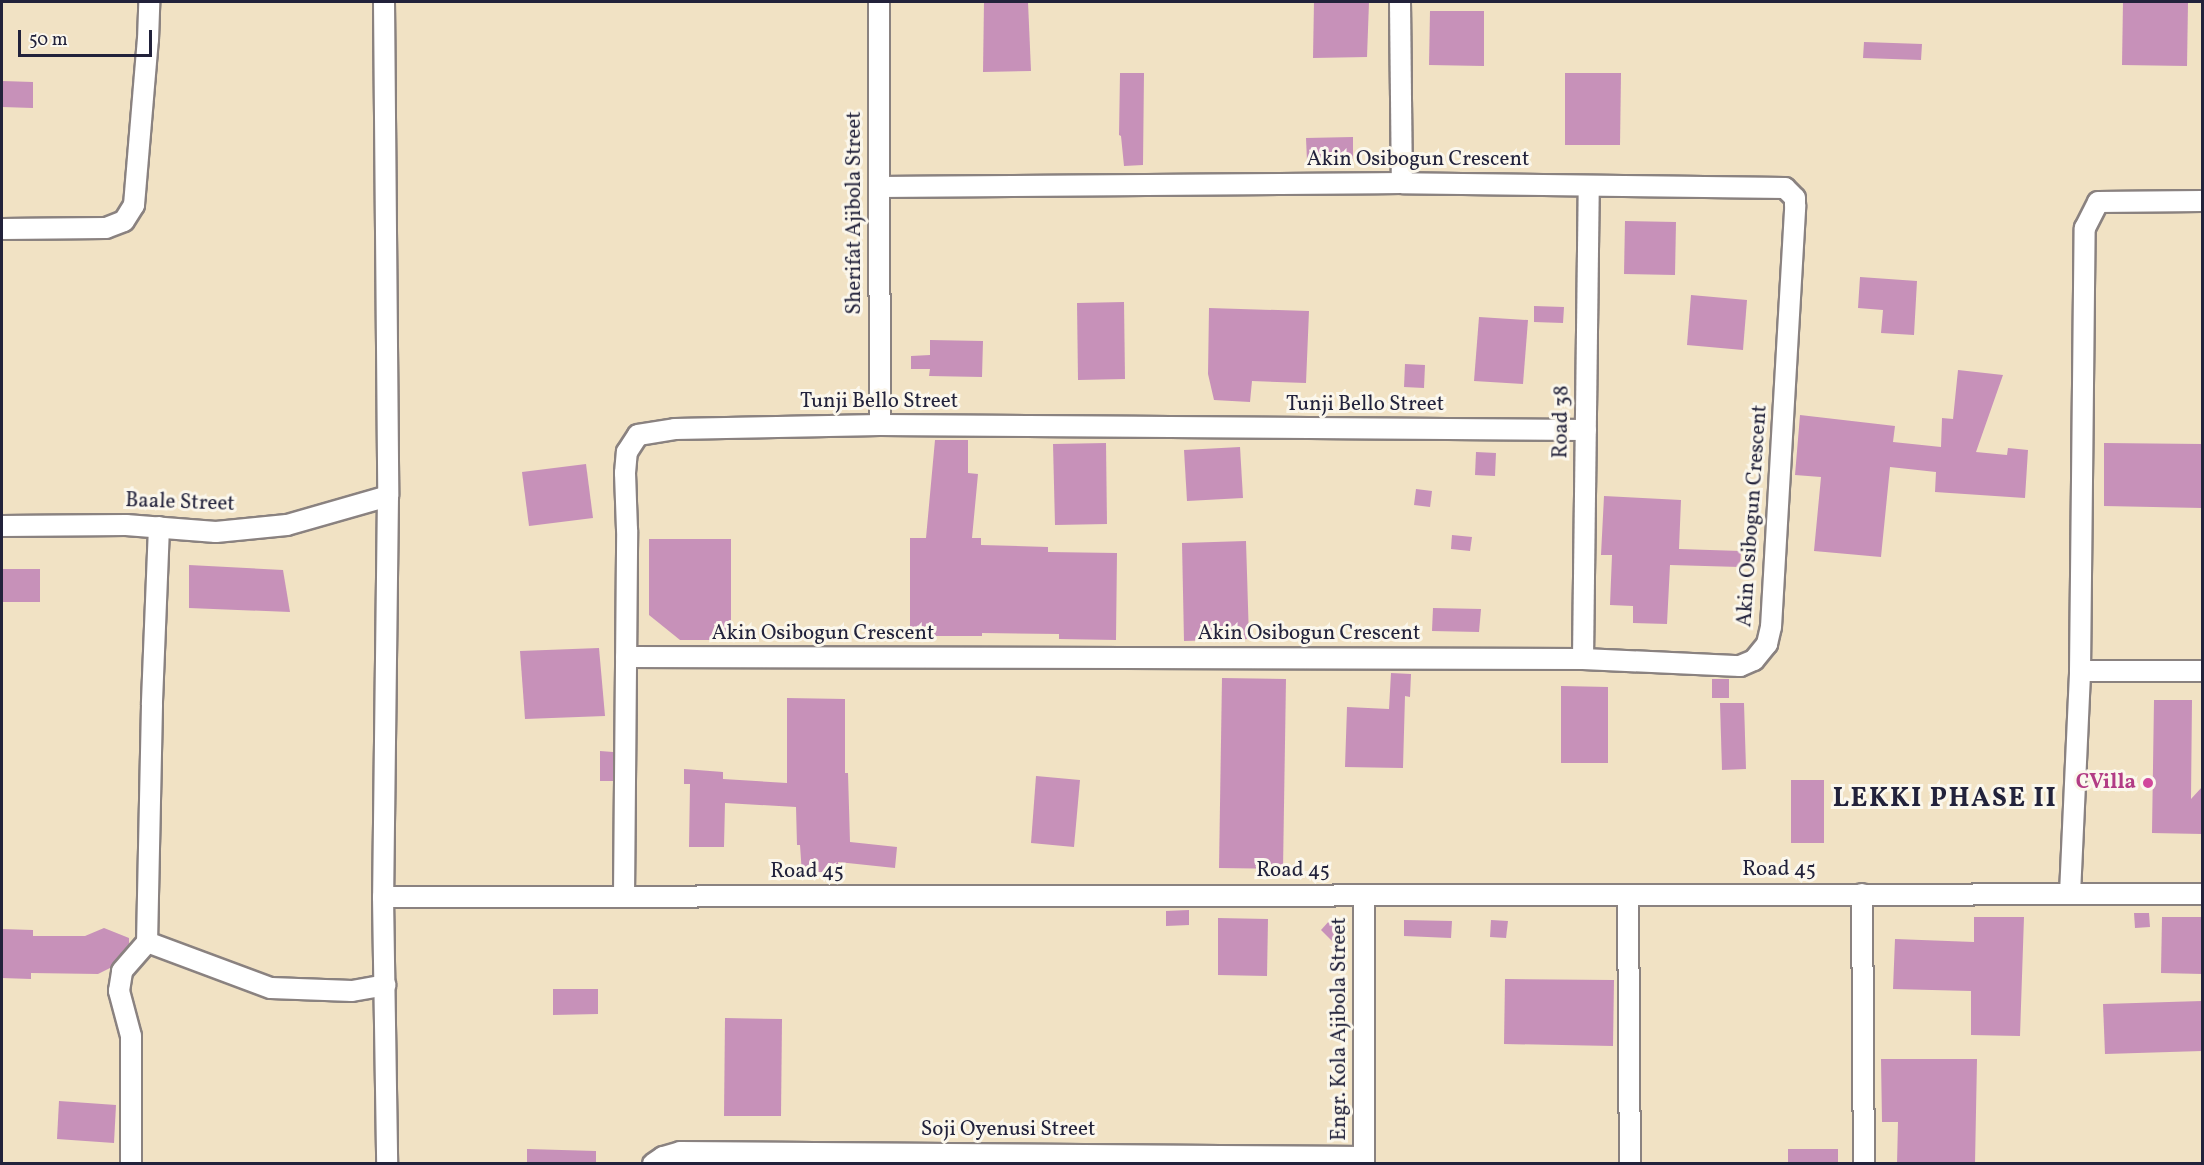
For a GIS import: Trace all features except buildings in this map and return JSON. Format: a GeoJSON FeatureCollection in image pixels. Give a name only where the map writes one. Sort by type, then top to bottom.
{"type":"FeatureCollection","features":[{"type":"Feature","properties":{"kind":"street"},"geometry":{"type":"LineString","coordinates":[[2,229],[106,228],[124,221],[134,205],[149,2]]}},
{"type":"Feature","properties":{"kind":"street"},"geometry":{"type":"LineString","coordinates":[[384,2],[388,496],[383,897],[387,1164]]}},
{"type":"Feature","properties":{"kind":"street","name":"Sherifat Ajibola Street"},"geometry":{"type":"LineString","coordinates":[[879,2],[880,425]]}},
{"type":"Feature","properties":{"kind":"street"},"geometry":{"type":"LineString","coordinates":[[1400,2],[1402,183]]}},
{"type":"Feature","properties":{"kind":"street","name":"Akin Osibogun Crescent"},"geometry":{"type":"LineString","coordinates":[[626,657],[1583,658],[1740,666],[1754,660],[1767,644],[1771,627],[1796,205],[1791,192],[1777,186],[1402,183],[879,187]]}},
{"type":"Feature","properties":{"kind":"street","name":"Road 38"},"geometry":{"type":"LineString","coordinates":[[1583,658],[1589,186]]}},
{"type":"Feature","properties":{"kind":"street"},"geometry":{"type":"LineString","coordinates":[[2070,894],[2080,671],[2085,228],[2098,202],[2202,201]]}},
{"type":"Feature","properties":{"kind":"street","name":"Tunji Bello Street"},"geometry":{"type":"LineString","coordinates":[[624,896],[625,473],[627,452],[633,438],[646,432],[675,429],[880,425],[1586,430]]}},
{"type":"Feature","properties":{"kind":"street","name":"Baale Street"},"geometry":{"type":"LineString","coordinates":[[2,526],[159,527],[216,532],[287,525],[388,496]]}},
{"type":"Feature","properties":{"kind":"street"},"geometry":{"type":"LineString","coordinates":[[131,1164],[131,1036],[119,992],[122,971],[147,942],[152,705],[159,527]]}},
{"type":"Feature","properties":{"kind":"street"},"geometry":{"type":"LineString","coordinates":[[2080,671],[2202,671]]}},
{"type":"Feature","properties":{"kind":"street"},"geometry":{"type":"LineString","coordinates":[[1862,894],[1864,1164]]}},
{"type":"Feature","properties":{"kind":"street","name":"Road 45"},"geometry":{"type":"LineString","coordinates":[[383,897],[2202,894]]}},
{"type":"Feature","properties":{"kind":"street","name":"Engr. Kola Ajibola Street"},"geometry":{"type":"LineString","coordinates":[[1364,895],[1364,1160]]}},
{"type":"Feature","properties":{"kind":"street"},"geometry":{"type":"LineString","coordinates":[[1628,895],[1630,1164]]}},
{"type":"Feature","properties":{"kind":"street"},"geometry":{"type":"LineString","coordinates":[[147,942],[271,988],[352,991],[385,985]]}},
{"type":"Feature","properties":{"kind":"street","name":"Soji Oyenusi Street"},"geometry":{"type":"LineString","coordinates":[[653,1164],[663,1157],[680,1152],[1364,1160]]}},
{"type":"Feature","properties":{"kind":"place","name":"CVilla"},"geometry":{"type":"Point","coordinates":[2148,783]}},
{"type":"Feature","properties":{"kind":"district","name":"LEKKI PHASE II"},"geometry":{"type":"Point","coordinates":[1945,800]}}]}
